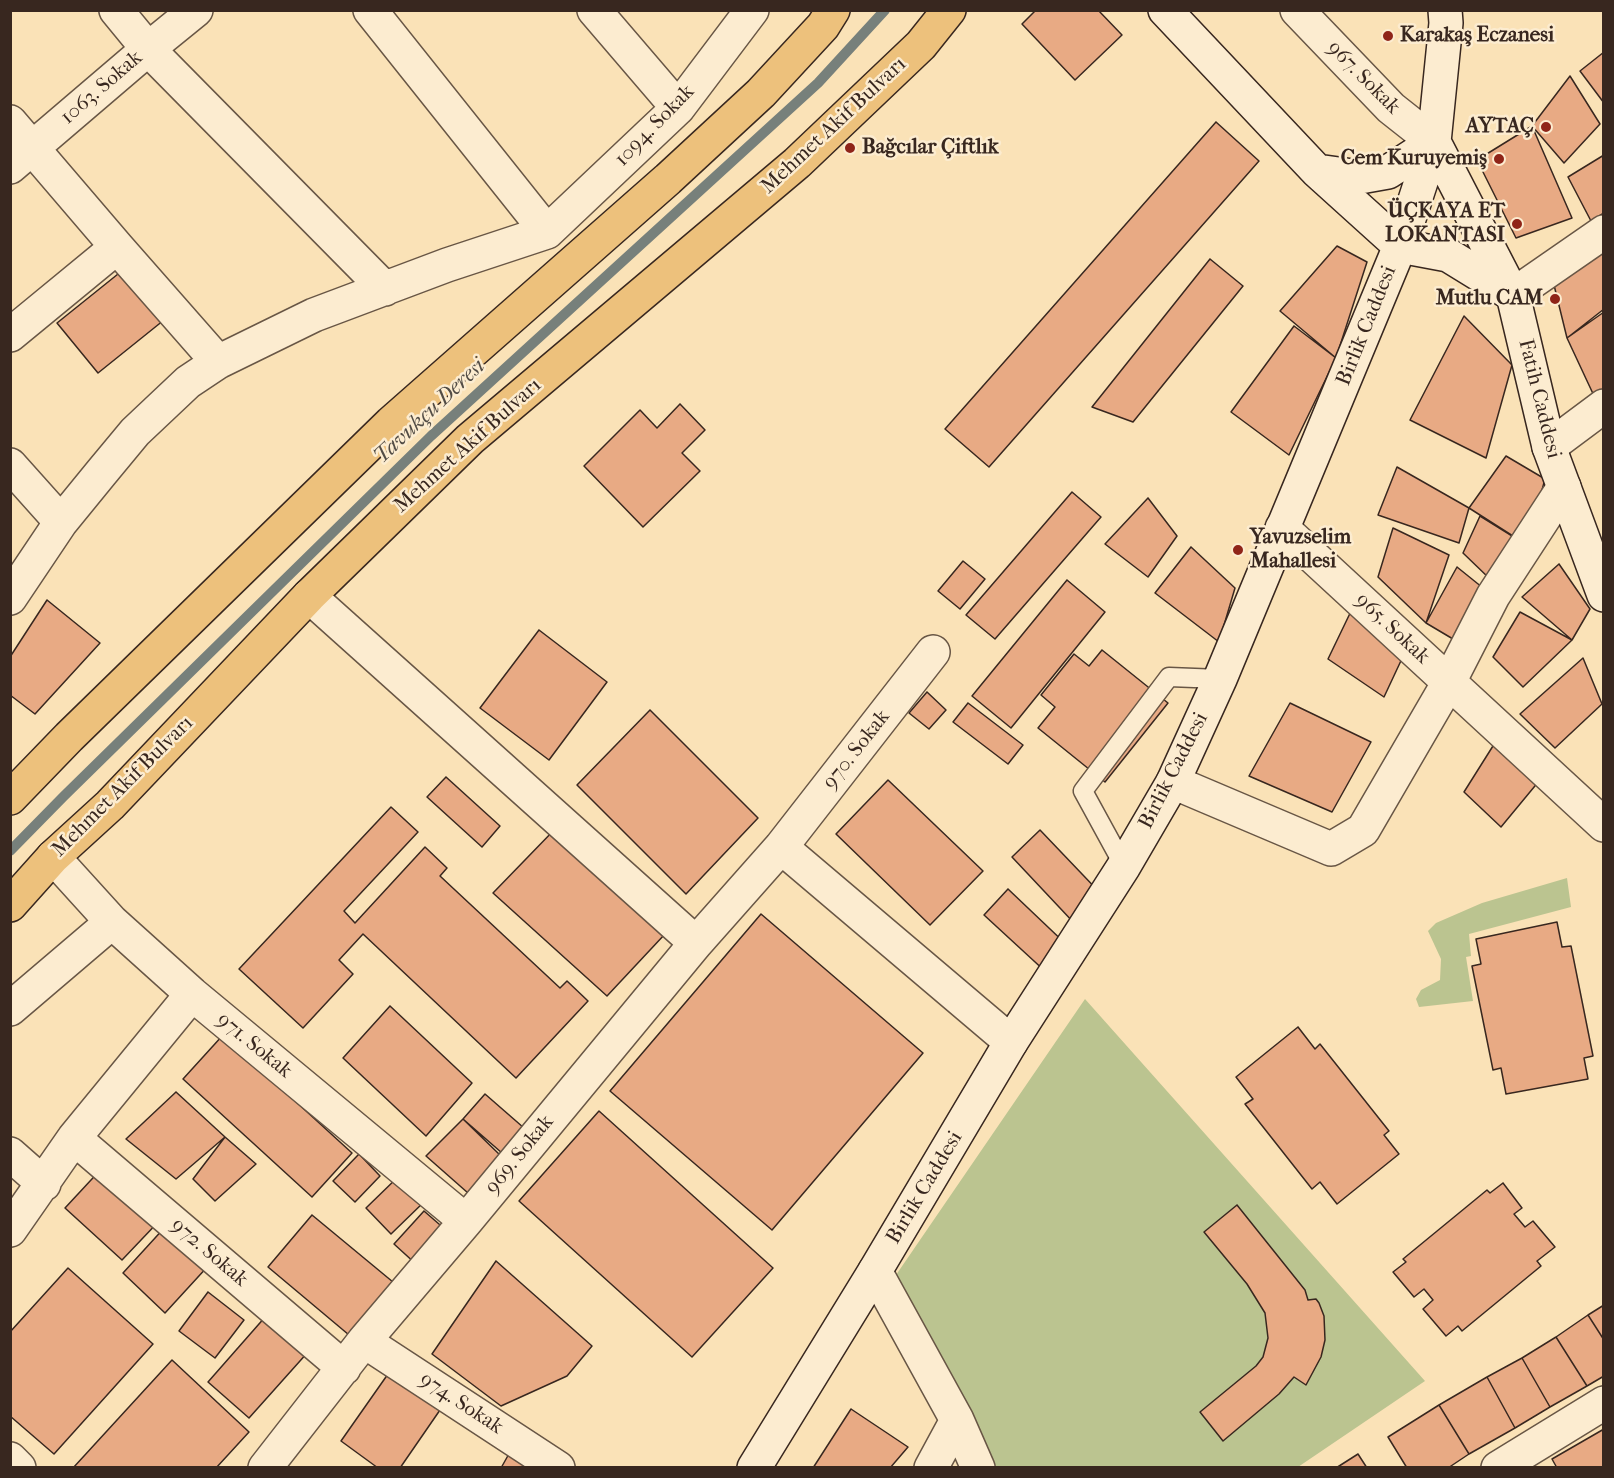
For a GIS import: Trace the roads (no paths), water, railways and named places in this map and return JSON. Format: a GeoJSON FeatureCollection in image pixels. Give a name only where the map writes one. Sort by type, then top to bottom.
{"type":"FeatureCollection","features":[{"type":"Feature","properties":{"kind":"main road"},"geometry":{"type":"LineString","coordinates":[[10,798],[69,737],[391,423],[761,93],[823,26],[833,10]]}},
{"type":"Feature","properties":{"kind":"main road","name":"Mehmet Akif Bulvarı"},"geometry":{"type":"LineString","coordinates":[[10,905],[53,857],[110,805],[309,596],[470,439],[797,163],[921,45],[949,10]]}},
{"type":"Feature","properties":{"kind":"street"},"geometry":{"type":"LineString","coordinates":[[116,10],[148,49],[385,289]]}},
{"type":"Feature","properties":{"kind":"street","name":"1063. Sokak"},"geometry":{"type":"LineString","coordinates":[[22,158],[196,10]]}},
{"type":"Feature","properties":{"kind":"street"},"geometry":{"type":"LineString","coordinates":[[10,598],[61,522],[135,432],[188,382],[218,362],[314,315],[447,265],[547,232],[370,10]]}},
{"type":"Feature","properties":{"kind":"street"},"geometry":{"type":"LineString","coordinates":[[594,10],[678,108]]}},
{"type":"Feature","properties":{"kind":"street","name":"1094. Sokak"},"geometry":{"type":"LineString","coordinates":[[547,232],[678,108],[752,10]]}},
{"type":"Feature","properties":{"kind":"street"},"geometry":{"type":"LineString","coordinates":[[1165,10],[1317,171],[1400,246],[1448,255],[1513,295],[1604,232]]}},
{"type":"Feature","properties":{"kind":"street","name":"967. Sokak"},"geometry":{"type":"LineString","coordinates":[[1296,10],[1391,108],[1434,142]]}},
{"type":"Feature","properties":{"kind":"street","name":"Birlik Caddesi"},"geometry":{"type":"LineString","coordinates":[[754,1467],[875,1271],[1011,1042],[1124,866],[1173,782],[1220,679],[1400,246],[1434,142],[1446,23],[1445,10]]}},
{"type":"Feature","properties":{"kind":"street"},"geometry":{"type":"LineString","coordinates":[[10,122],[22,158],[117,247],[218,362]]}},
{"type":"Feature","properties":{"kind":"street"},"geometry":{"type":"LineString","coordinates":[[1317,171],[1360,177],[1388,172],[1434,142]]}},
{"type":"Feature","properties":{"kind":"street","name":"Fatih Caddesi"},"geometry":{"type":"LineString","coordinates":[[1434,142],[1513,295],[1549,447],[1601,580]]}},
{"type":"Feature","properties":{"kind":"street"},"geometry":{"type":"LineString","coordinates":[[10,335],[117,247]]}},
{"type":"Feature","properties":{"kind":"street"},"geometry":{"type":"LineString","coordinates":[[1549,447],[1604,406]]}},
{"type":"Feature","properties":{"kind":"street"},"geometry":{"type":"LineString","coordinates":[[10,465],[61,522]]}},
{"type":"Feature","properties":{"kind":"street"},"geometry":{"type":"LineString","coordinates":[[1173,782],[1331,849],[1363,830],[1449,682],[1493,596],[1563,487]]}},
{"type":"Feature","properties":{"kind":"street","name":"965. Sokak"},"geometry":{"type":"LineString","coordinates":[[1282,528],[1604,825]]}},
{"type":"Feature","properties":{"kind":"street"},"geometry":{"type":"LineString","coordinates":[[309,596],[696,943]]}},
{"type":"Feature","properties":{"kind":"street","name":"970. Sokak"},"geometry":{"type":"LineString","coordinates":[[781,847],[933,652]]}},
{"type":"Feature","properties":{"kind":"street"},"geometry":{"type":"LineString","coordinates":[[781,847],[1011,1042]]}},
{"type":"Feature","properties":{"kind":"street","name":"969. Sokak"},"geometry":{"type":"LineString","coordinates":[[265,1467],[364,1341],[696,943],[781,847]]}},
{"type":"Feature","properties":{"kind":"street","name":"971. Sokak"},"geometry":{"type":"LineString","coordinates":[[53,857],[112,922],[192,994],[466,1221]]}},
{"type":"Feature","properties":{"kind":"street"},"geometry":{"type":"LineString","coordinates":[[10,1009],[112,922]]}},
{"type":"Feature","properties":{"kind":"street"},"geometry":{"type":"LineString","coordinates":[[10,1230],[74,1138],[192,994]]}},
{"type":"Feature","properties":{"kind":"street","name":"972. Sokak"},"geometry":{"type":"LineString","coordinates":[[74,1138],[344,1368]]}},
{"type":"Feature","properties":{"kind":"street"},"geometry":{"type":"LineString","coordinates":[[10,1154],[44,1184]]}},
{"type":"Feature","properties":{"kind":"street"},"geometry":{"type":"LineString","coordinates":[[875,1271],[957,1420],[978,1467]]}},
{"type":"Feature","properties":{"kind":"street","name":"974. Sokak"},"geometry":{"type":"LineString","coordinates":[[364,1341],[558,1467]]}},
{"type":"Feature","properties":{"kind":"street"},"geometry":{"type":"LineString","coordinates":[[1498,1467],[1604,1403]]}},
{"type":"Feature","properties":{"kind":"street"},"geometry":{"type":"LineString","coordinates":[[931,1467],[957,1420]]}},
{"type":"Feature","properties":{"kind":"street"},"geometry":{"type":"LineString","coordinates":[[10,1459],[19,1467]]}},
{"type":"Feature","properties":{"kind":"lane"},"geometry":{"type":"LineString","coordinates":[[1124,866],[1083,791],[1169,677],[1220,679]]}},
{"type":"Feature","properties":{"kind":"waterway","name":"Tavukçu Deresi"},"geometry":{"type":"LineString","coordinates":[[10,851],[431,436],[818,83],[885,10]]}},
{"type":"Feature","properties":{"kind":"place","name":"Karakaş Eczanesi"},"geometry":{"type":"Point","coordinates":[1388,36]}},
{"type":"Feature","properties":{"kind":"place","name":"AYTAÇ"},"geometry":{"type":"Point","coordinates":[1546,127]}},
{"type":"Feature","properties":{"kind":"place","name":"Bağcılar Çiftlık"},"geometry":{"type":"Point","coordinates":[850,148]}},
{"type":"Feature","properties":{"kind":"place","name":"Cem Kuruyemiş"},"geometry":{"type":"Point","coordinates":[1499,159]}},
{"type":"Feature","properties":{"kind":"place","name":"ÜÇKAYA ET LOKANTASI"},"geometry":{"type":"Point","coordinates":[1517,224]}},
{"type":"Feature","properties":{"kind":"place","name":"Mutlu CAM"},"geometry":{"type":"Point","coordinates":[1555,299]}},
{"type":"Feature","properties":{"kind":"place","name":"Yavuzselim Mahallesi"},"geometry":{"type":"Point","coordinates":[1238,550]}}]}
